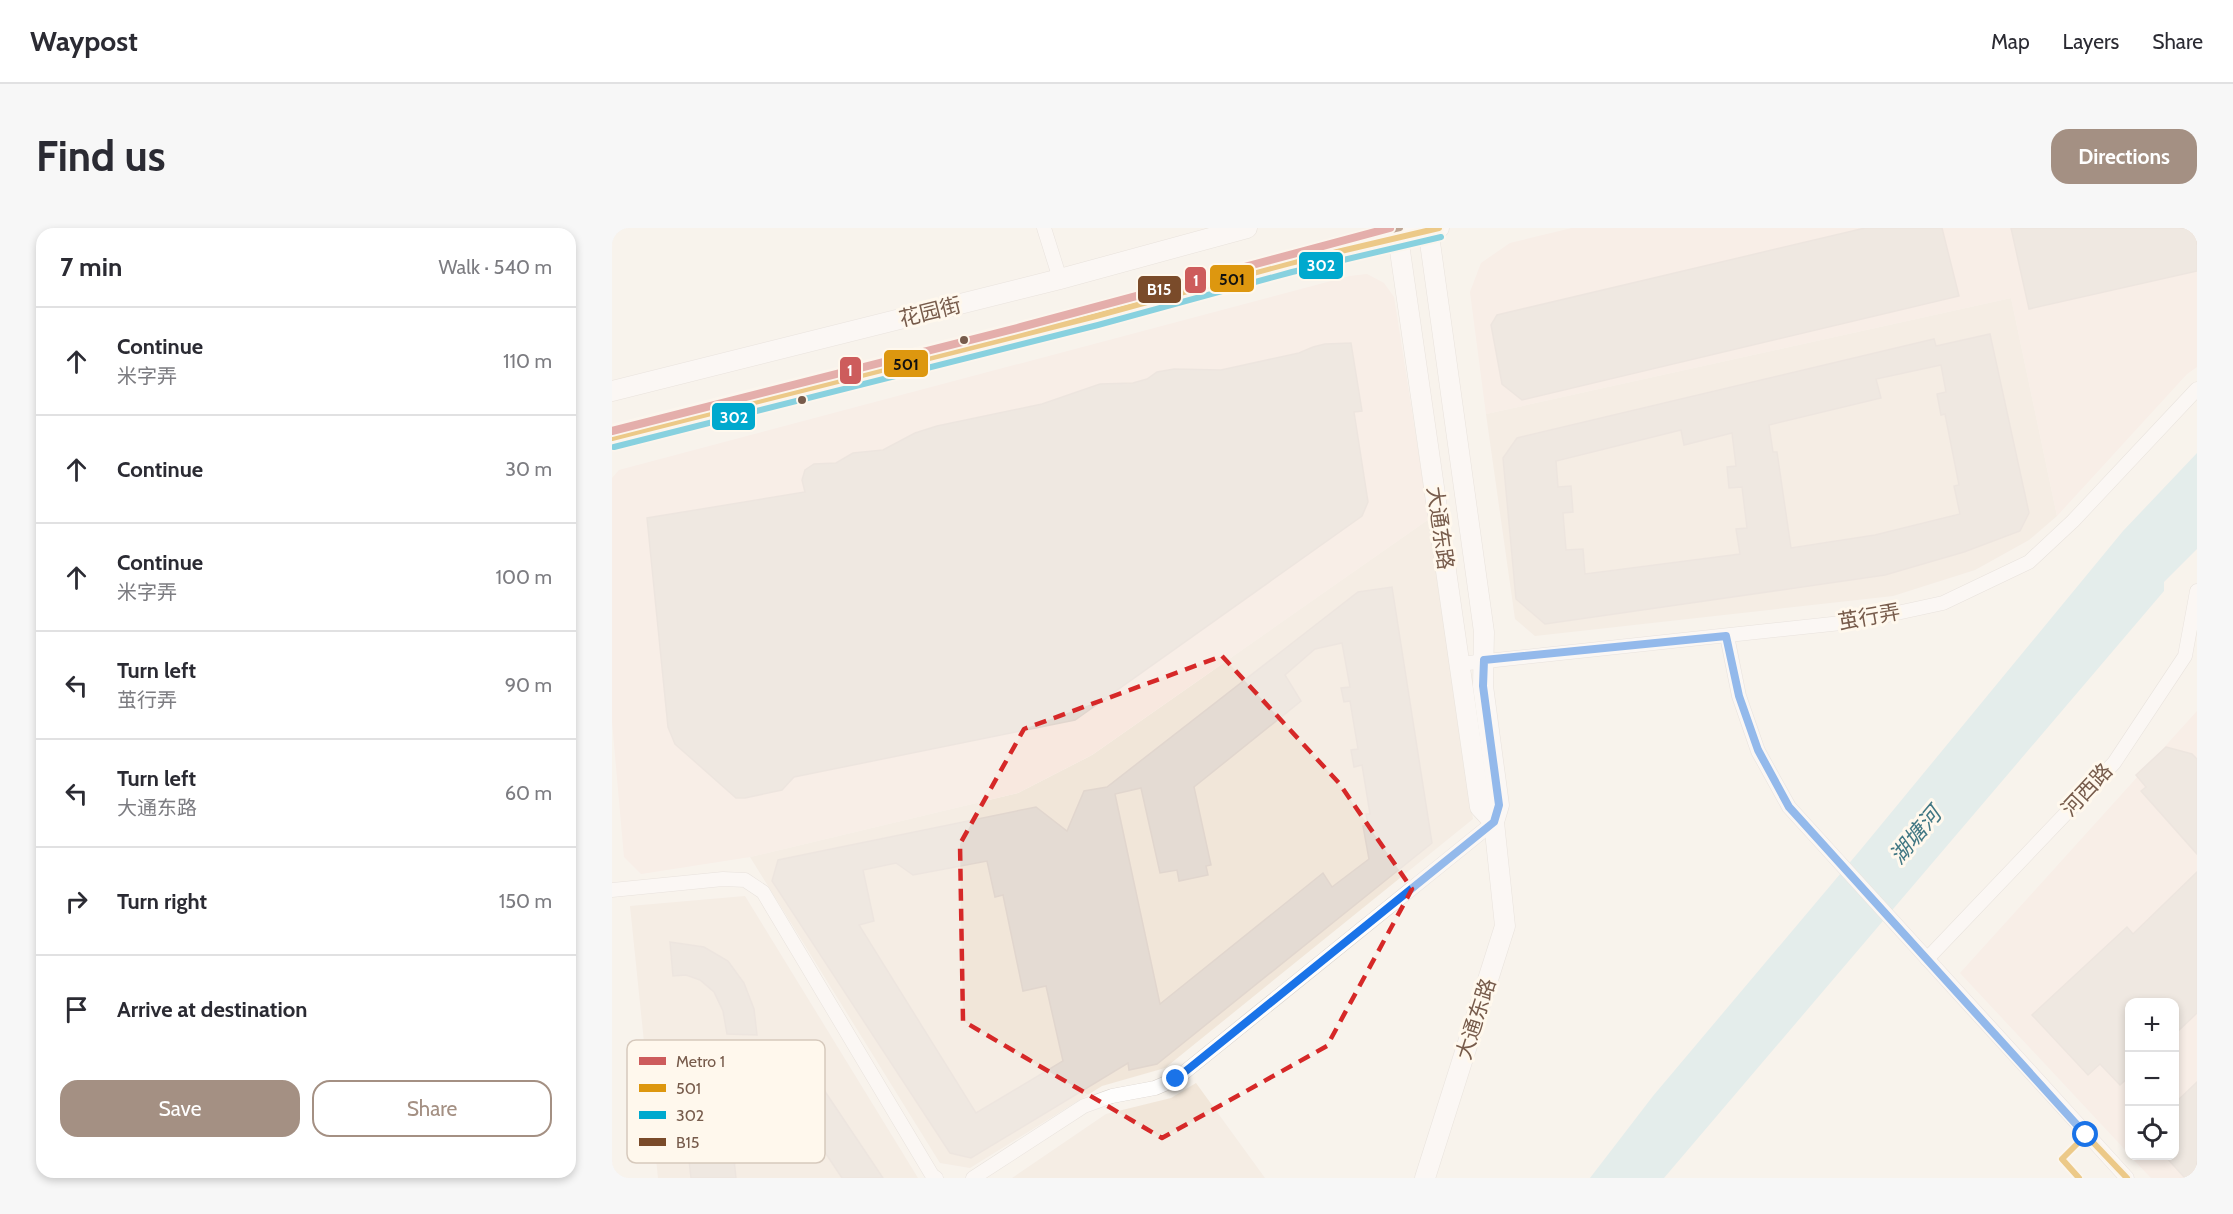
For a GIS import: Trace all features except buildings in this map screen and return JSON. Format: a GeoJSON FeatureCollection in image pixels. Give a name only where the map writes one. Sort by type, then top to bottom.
{"type":"FeatureCollection","features":[{"type":"Feature","properties":{"kind":"street"},"geometry":{"type":"LineString","coordinates":[[1044,228],[1060,279]]}},
{"type":"Feature","properties":{"kind":"street","name":"花园街"},"geometry":{"type":"LineString","coordinates":[[612,391],[1060,279],[1247,228]]}},
{"type":"Feature","properties":{"kind":"street"},"geometry":{"type":"LineString","coordinates":[[612,438],[1096,316],[1399,233],[1432,229]]}},
{"type":"Feature","properties":{"kind":"street","name":"大通东路"},"geometry":{"type":"LineString","coordinates":[[1425,1178],[1505,926],[1494,822],[1499,805],[1483,686],[1484,632],[1432,229]]}},
{"type":"Feature","properties":{"kind":"street","name":"大通东路"},"geometry":{"type":"LineString","coordinates":[[1399,233],[1479,807],[1494,822]]}},
{"type":"Feature","properties":{"kind":"street","name":"茧行弄"},"geometry":{"type":"LineString","coordinates":[[1459,664],[1860,621],[1942,603],[2029,562],[2073,521],[2197,389]]}},
{"type":"Feature","properties":{"kind":"street","name":"河西路"},"geometry":{"type":"LineString","coordinates":[[1927,959],[2114,763],[2185,656],[2197,591]]}},
{"type":"Feature","properties":{"kind":"street"},"geometry":{"type":"LineString","coordinates":[[1726,636],[1739,696],[1758,750],[1789,807],[2127,1178]]}},
{"type":"Feature","properties":{"kind":"street"},"geometry":{"type":"LineString","coordinates":[[973,1178],[1084,1106],[1112,1096],[1155,1088],[1176,1079],[1494,822]]}},
{"type":"Feature","properties":{"kind":"street"},"geometry":{"type":"LineString","coordinates":[[612,890],[723,879],[745,880],[763,892],[932,1175],[936,1178]]}},
{"type":"Feature","properties":{"kind":"highlighted area"},"geometry":{"type":"Polygon","coordinates":[[[1222,656],[1339,783],[1412,889],[1327,1046],[1162,1138],[963,1021],[960,844],[1024,729],[1222,656]]]}},
{"type":"Feature","properties":{"kind":"shaded area"},"geometry":{"type":"Polygon","coordinates":[[[1572,228],[2197,228],[2197,367],[2187,374],[2057,516],[2011,298],[1486,414],[1470,292],[1481,263],[1510,243],[1572,228]]]}},
{"type":"Feature","properties":{"kind":"shaded area"},"geometry":{"type":"Polygon","coordinates":[[[1367,274],[1384,283],[1394,297],[1429,519],[1092,755],[1018,793],[750,857],[641,874],[624,857],[612,721],[612,478],[619,470],[1350,276],[1367,274]]]}},
{"type":"Feature","properties":{"kind":"shaded area"},"geometry":{"type":"Polygon","coordinates":[[[2011,298],[2057,516],[2029,540],[1975,570],[1893,596],[1535,636],[1515,619],[1486,414],[2011,298]]]}},
{"type":"Feature","properties":{"kind":"shaded area"},"geometry":{"type":"Polygon","coordinates":[[[1429,519],[1473,819],[1165,1068],[1102,1086],[970,1168],[940,1163],[750,857],[1018,793],[1092,755],[1429,519]]]}},
{"type":"Feature","properties":{"kind":"shaded area"},"geometry":{"type":"Polygon","coordinates":[[[2197,711],[2197,1178],[2151,1178],[2134,1160],[2179,1160],[2179,998],[2125,998],[2125,1150],[1960,973],[2197,711]]]}},
{"type":"Feature","properties":{"kind":"shaded area"},"geometry":{"type":"Polygon","coordinates":[[[745,896],[918,1178],[658,1178],[656,1163],[825,1163],[825,1040],[644,1040],[630,906],[745,896]]]}},
{"type":"Feature","properties":{"kind":"shaded area"},"geometry":{"type":"Polygon","coordinates":[[[1196,1083],[1265,1178],[1012,1178],[1106,1114],[1171,1098],[1196,1083]]]}},
{"type":"Feature","properties":{"kind":"water","name":"湖塘河"},"geometry":{"type":"Polygon","coordinates":[[[2197,453],[2197,549],[2164,582],[2164,591],[1664,1178],[1590,1178],[1653,1096],[1862,848],[2123,531],[2197,453]]]}},
{"type":"Feature","properties":{"kind":"metro line","name":"1"},"geometry":{"type":"LineString","coordinates":[[612,431],[1021,327],[1390,228]]}},
{"type":"Feature","properties":{"kind":"transit line","name":"B15"},"geometry":{"type":"LineString","coordinates":[[612,429],[1094,307],[1288,254],[1400,228]]}},
{"type":"Feature","properties":{"kind":"transit line","name":"501"},"geometry":{"type":"LineString","coordinates":[[612,438],[1096,316],[1290,263],[1439,228]]}},
{"type":"Feature","properties":{"kind":"transit line","name":"302"},"geometry":{"type":"LineString","coordinates":[[614,447],[1098,325],[1292,272],[1441,237]]}},
{"type":"Feature","properties":{"kind":"transit line","name":"501"},"geometry":{"type":"LineString","coordinates":[[2079,1178],[2062,1159],[2086,1135],[2127,1178]]}},
{"type":"Feature","properties":{"kind":"route"},"geometry":{"type":"LineString","coordinates":[[1176,1079],[1494,822],[1499,805],[1483,686],[1484,660],[1726,636],[1739,696],[1758,750],[1789,807],[2086,1135]]}}]}
